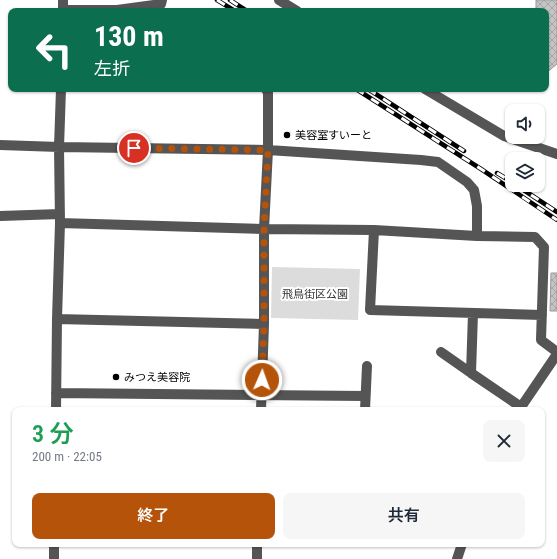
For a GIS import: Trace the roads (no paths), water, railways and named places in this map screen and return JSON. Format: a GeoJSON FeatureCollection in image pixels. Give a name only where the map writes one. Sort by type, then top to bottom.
{"type":"FeatureCollection","features":[{"type":"Feature","properties":{"kind":"street"},"geometry":{"type":"LineString","coordinates":[[132,8],[161,4],[162,0]]}},
{"type":"Feature","properties":{"kind":"street"},"geometry":{"type":"LineString","coordinates":[[279,0],[292,8]]}},
{"type":"Feature","properties":{"kind":"street"},"geometry":{"type":"LineString","coordinates":[[63,7],[81,8]]}},
{"type":"Feature","properties":{"kind":"street"},"geometry":{"type":"LineString","coordinates":[[56,407],[61,92]]}},
{"type":"Feature","properties":{"kind":"street"},"geometry":{"type":"LineString","coordinates":[[261,407],[264,324],[264,229],[268,150],[268,92]]}},
{"type":"Feature","properties":{"kind":"street"},"geometry":{"type":"LineString","coordinates":[[430,92],[504,136],[557,154]]}},
{"type":"Feature","properties":{"kind":"street"},"geometry":{"type":"LineString","coordinates":[[0,145],[268,150],[438,162],[466,182],[474,190],[477,206],[477,236]]}},
{"type":"Feature","properties":{"kind":"street"},"geometry":{"type":"LineString","coordinates":[[0,216],[264,229],[374,230],[477,236],[535,237],[544,246],[541,340],[557,353],[521,407]]}},
{"type":"Feature","properties":{"kind":"street"},"geometry":{"type":"LineString","coordinates":[[374,230],[370,310],[542,315]]}},
{"type":"Feature","properties":{"kind":"street"},"geometry":{"type":"LineString","coordinates":[[471,373],[473,313]]}},
{"type":"Feature","properties":{"kind":"street"},"geometry":{"type":"LineString","coordinates":[[57,319],[264,324]]}},
{"type":"Feature","properties":{"kind":"street"},"geometry":{"type":"LineString","coordinates":[[441,352],[517,407]]}},
{"type":"Feature","properties":{"kind":"street"},"geometry":{"type":"LineString","coordinates":[[365,407],[367,366]]}},
{"type":"Feature","properties":{"kind":"street"},"geometry":{"type":"LineString","coordinates":[[56,392],[365,396]]}},
{"type":"Feature","properties":{"kind":"street"},"geometry":{"type":"LineString","coordinates":[[54,547],[54,559]]}},
{"type":"Feature","properties":{"kind":"street"},"geometry":{"type":"LineString","coordinates":[[256,547],[257,559]]}},
{"type":"Feature","properties":{"kind":"street"},"geometry":{"type":"LineString","coordinates":[[457,559],[461,547]]}},
{"type":"Feature","properties":{"kind":"railway"},"geometry":{"type":"LineString","coordinates":[[217,0],[230,8]]}},
{"type":"Feature","properties":{"kind":"railway"},"geometry":{"type":"LineString","coordinates":[[230,0],[242,8]]}},
{"type":"Feature","properties":{"kind":"railway"},"geometry":{"type":"LineString","coordinates":[[361,92],[481,169],[557,220]]}},
{"type":"Feature","properties":{"kind":"railway"},"geometry":{"type":"LineString","coordinates":[[373,92],[464,151]]}},
{"type":"Feature","properties":{"kind":"railway"},"geometry":{"type":"LineString","coordinates":[[497,173],[505,178]]}},
{"type":"Feature","properties":{"kind":"railway"},"geometry":{"type":"LineString","coordinates":[[527,192],[557,212]]}},
{"type":"Feature","properties":{"kind":"place","name":"美容室すいーと"},"geometry":{"type":"Point","coordinates":[287,135]}},
{"type":"Feature","properties":{"kind":"place","name":"みつえ美容院"},"geometry":{"type":"Point","coordinates":[116,377]}},
{"type":"Feature","properties":{"kind":"park label","name":"飛鳥街区公園"},"geometry":{"type":"Point","coordinates":[315,294]}}]}
